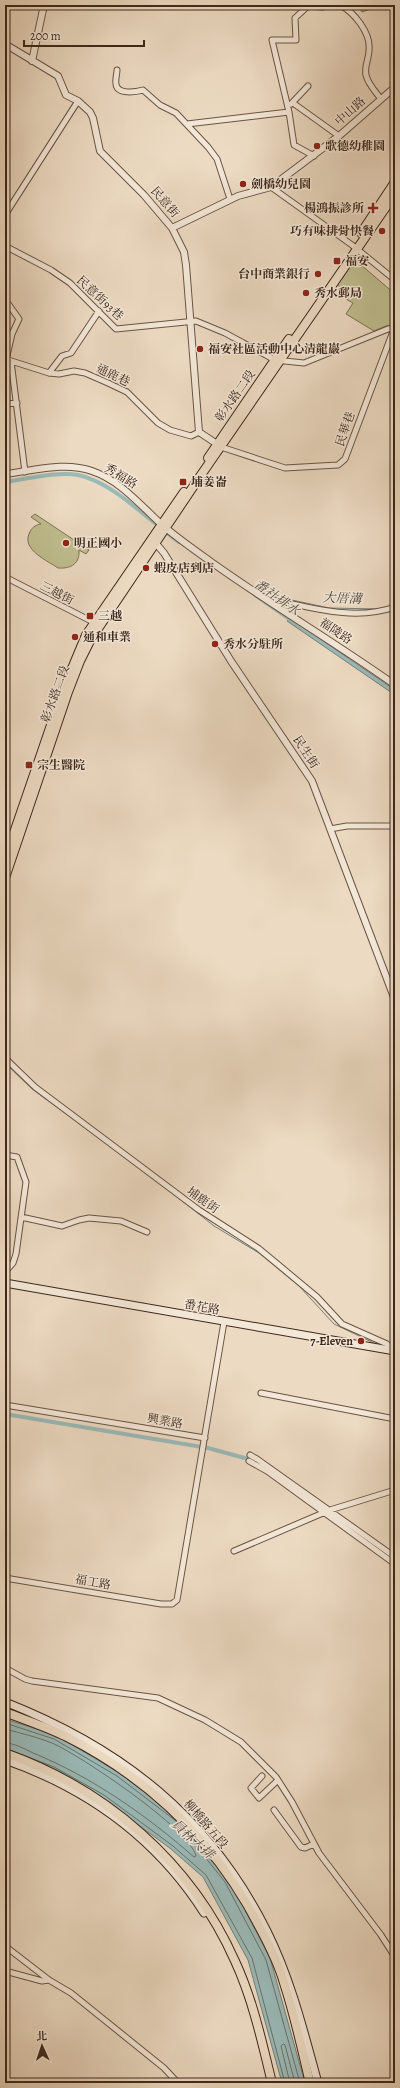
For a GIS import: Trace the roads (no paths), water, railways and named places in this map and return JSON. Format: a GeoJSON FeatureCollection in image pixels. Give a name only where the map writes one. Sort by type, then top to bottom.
{"type":"FeatureCollection","features":[{"type":"Feature","properties":{"kind":"main road","name":"彰水路二段"},"geometry":{"type":"LineString","coordinates":[[5,859],[80,661],[97,624],[354,246],[395,182]]}},
{"type":"Feature","properties":{"kind":"main road","name":"彰水路二段"},"geometry":{"type":"LineString","coordinates":[[354,246],[395,194]]}},
{"type":"Feature","properties":{"kind":"main road","name":"彰水路二段"},"geometry":{"type":"LineString","coordinates":[[5,878],[40,764]]}},
{"type":"Feature","properties":{"kind":"main road","name":"番花路"},"geometry":{"type":"LineString","coordinates":[[5,1283],[394,1351]]}},
{"type":"Feature","properties":{"kind":"main road","name":"柳橋路五段"},"geometry":{"type":"LineString","coordinates":[[5,1702],[57,1724],[121,1761],[169,1800],[208,1841],[240,1883],[268,1932],[289,1983],[318,2083]]}},
{"type":"Feature","properties":{"kind":"main road"},"geometry":{"type":"LineString","coordinates":[[5,1707],[38,1721],[45,1728]]}},
{"type":"Feature","properties":{"kind":"main road"},"geometry":{"type":"LineString","coordinates":[[5,1712],[66,1736],[99,1755],[173,1809],[204,1843],[230,1877],[250,1908],[272,1951],[284,1982],[310,2083]]}},
{"type":"Feature","properties":{"kind":"main road"},"geometry":{"type":"LineString","coordinates":[[5,1753],[61,1777],[93,1795],[155,1846],[199,1897],[215,1922],[236,1962],[247,1992],[272,2083]]}},
{"type":"Feature","properties":{"kind":"main road"},"geometry":{"type":"LineString","coordinates":[[5,1760],[93,1795]]}},
{"type":"Feature","properties":{"kind":"main road"},"geometry":{"type":"LineString","coordinates":[[5,1760],[44,1775],[91,1800],[131,1830],[173,1872],[202,1909],[226,1951],[244,1990],[269,2083]]}},
{"type":"Feature","properties":{"kind":"street"},"geometry":{"type":"LineString","coordinates":[[32,61],[44,5]]}},
{"type":"Feature","properties":{"kind":"street"},"geometry":{"type":"LineString","coordinates":[[314,156],[294,145],[288,109],[272,40],[296,40],[295,18],[308,6],[323,7],[329,5]]}},
{"type":"Feature","properties":{"kind":"street"},"geometry":{"type":"LineString","coordinates":[[340,5],[349,10],[368,37],[370,50],[365,67],[366,75],[381,99]]}},
{"type":"Feature","properties":{"kind":"street","name":"民意街"},"geometry":{"type":"LineString","coordinates":[[5,44],[58,76],[66,95],[78,101],[90,112],[93,118],[100,151],[144,195],[172,228],[184,252],[199,432]]}},
{"type":"Feature","properties":{"kind":"street"},"geometry":{"type":"LineString","coordinates":[[117,70],[116,84],[118,88],[130,93],[143,90],[160,105],[176,113],[188,124],[217,159],[230,199]]}},
{"type":"Feature","properties":{"kind":"street"},"geometry":{"type":"LineString","coordinates":[[188,124],[288,109],[308,86]]}},
{"type":"Feature","properties":{"kind":"street","name":"中山路"},"geometry":{"type":"LineString","coordinates":[[172,228],[230,199],[271,187],[339,136],[395,87]]}},
{"type":"Feature","properties":{"kind":"street"},"geometry":{"type":"LineString","coordinates":[[5,215],[78,101]]}},
{"type":"Feature","properties":{"kind":"street"},"geometry":{"type":"LineString","coordinates":[[293,103],[339,136]]}},
{"type":"Feature","properties":{"kind":"street"},"geometry":{"type":"LineString","coordinates":[[271,187],[354,246],[395,280]]}},
{"type":"Feature","properties":{"kind":"street","name":"民意街93巷"},"geometry":{"type":"LineString","coordinates":[[5,246],[51,270],[70,284],[116,329],[190,322],[208,325],[277,360]]}},
{"type":"Feature","properties":{"kind":"street"},"geometry":{"type":"LineString","coordinates":[[5,303],[9,305],[19,319],[12,334],[7,360],[17,402],[25,472]]}},
{"type":"Feature","properties":{"kind":"street"},"geometry":{"type":"LineString","coordinates":[[49,373],[62,356],[71,353],[98,312]]}},
{"type":"Feature","properties":{"kind":"street"},"geometry":{"type":"LineString","coordinates":[[277,360],[304,362],[388,329],[395,328]]}},
{"type":"Feature","properties":{"kind":"street","name":"民華巷"},"geometry":{"type":"LineString","coordinates":[[219,445],[285,468],[338,465],[345,459],[392,334],[395,332]]}},
{"type":"Feature","properties":{"kind":"street","name":"通鹿巷"},"geometry":{"type":"LineString","coordinates":[[7,360],[49,373],[59,374],[74,371],[85,373],[127,392],[158,423],[170,430],[191,436],[199,432]]}},
{"type":"Feature","properties":{"kind":"street"},"geometry":{"type":"LineString","coordinates":[[5,404],[17,402]]}},
{"type":"Feature","properties":{"kind":"street"},"geometry":{"type":"LineString","coordinates":[[199,432],[219,445]]}},
{"type":"Feature","properties":{"kind":"street","name":"秀福路"},"geometry":{"type":"LineString","coordinates":[[5,474],[50,468],[74,467],[91,471],[110,478],[137,499],[163,528]]}},
{"type":"Feature","properties":{"kind":"street","name":"福陵路"},"geometry":{"type":"LineString","coordinates":[[163,528],[264,598],[395,685]]}},
{"type":"Feature","properties":{"kind":"street","name":"民生街"},"geometry":{"type":"LineString","coordinates":[[154,542],[231,661],[312,781],[395,1000]]}},
{"type":"Feature","properties":{"kind":"street","name":"三越街"},"geometry":{"type":"LineString","coordinates":[[5,577],[97,624]]}},
{"type":"Feature","properties":{"kind":"street"},"geometry":{"type":"LineString","coordinates":[[264,598],[351,614],[381,612],[395,607]]}},
{"type":"Feature","properties":{"kind":"street"},"geometry":{"type":"LineString","coordinates":[[330,829],[347,826],[395,826]]}},
{"type":"Feature","properties":{"kind":"street","name":"埔鹿街"},"geometry":{"type":"LineString","coordinates":[[5,1058],[35,1087],[199,1210],[269,1257],[316,1297],[342,1324],[387,1344],[394,1351]]}},
{"type":"Feature","properties":{"kind":"street"},"geometry":{"type":"LineString","coordinates":[[5,1155],[17,1158],[26,1182],[16,1254],[13,1263],[5,1272]]}},
{"type":"Feature","properties":{"kind":"street"},"geometry":{"type":"LineString","coordinates":[[21,1218],[62,1226],[89,1218],[121,1222],[147,1232]]}},
{"type":"Feature","properties":{"kind":"street"},"geometry":{"type":"LineString","coordinates":[[205,1438],[224,1322]]}},
{"type":"Feature","properties":{"kind":"street"},"geometry":{"type":"LineString","coordinates":[[261,1393],[395,1418]]}},
{"type":"Feature","properties":{"kind":"street","name":"興業路"},"geometry":{"type":"LineString","coordinates":[[5,1405],[205,1438]]}},
{"type":"Feature","properties":{"kind":"street","name":"福工路"},"geometry":{"type":"LineString","coordinates":[[5,1578],[160,1604],[172,1604],[177,1600],[205,1438]]}},
{"type":"Feature","properties":{"kind":"street"},"geometry":{"type":"LineString","coordinates":[[250,1455],[327,1511],[395,1564]]}},
{"type":"Feature","properties":{"kind":"street"},"geometry":{"type":"LineString","coordinates":[[249,1461],[267,1471],[395,1557]]}},
{"type":"Feature","properties":{"kind":"street"},"geometry":{"type":"LineString","coordinates":[[234,1551],[327,1511],[395,1490]]}},
{"type":"Feature","properties":{"kind":"street"},"geometry":{"type":"LineString","coordinates":[[5,1668],[25,1679],[158,1698],[205,1720],[241,1742],[259,1758],[276,1777],[277,1781],[292,1802],[314,1844],[341,1883],[381,1935],[395,1957]]}},
{"type":"Feature","properties":{"kind":"street"},"geometry":{"type":"LineString","coordinates":[[262,1776],[251,1788],[259,1798],[277,1781]]}},
{"type":"Feature","properties":{"kind":"street"},"geometry":{"type":"LineString","coordinates":[[274,1810],[301,1847],[305,1848],[314,1844]]}},
{"type":"Feature","properties":{"kind":"street"},"geometry":{"type":"LineString","coordinates":[[5,1946],[49,1980],[71,1993],[164,2068],[178,2083]]}},
{"type":"Feature","properties":{"kind":"street"},"geometry":{"type":"LineString","coordinates":[[5,1972],[42,1981],[49,1980]]}},
{"type":"Feature","properties":{"kind":"water"},"geometry":{"type":"Polygon","coordinates":[[[291,619],[395,690],[395,695],[287,621],[291,619]]]}},
{"type":"Feature","properties":{"kind":"water","name":"員林大排"},"geometry":{"type":"Polygon","coordinates":[[[5,1719],[56,1735],[119,1773],[179,1818],[229,1879],[270,1958],[305,2083],[282,2083],[248,1960],[203,1877],[171,1849],[102,1798],[5,1751],[5,1719]]]}},
{"type":"Feature","properties":{"kind":"waterway"},"geometry":{"type":"LineString","coordinates":[[5,482],[61,474],[78,475],[91,479],[104,485],[130,503],[179,542]]}},
{"type":"Feature","properties":{"kind":"waterway","name":"大厝溝"},"geometry":{"type":"LineString","coordinates":[[264,594],[329,608],[379,609]]}},
{"type":"Feature","properties":{"kind":"waterway","name":"番社排水"},"geometry":{"type":"LineString","coordinates":[[255,595],[294,622]]}},
{"type":"Feature","properties":{"kind":"waterway"},"geometry":{"type":"LineString","coordinates":[[5,1063],[32,1089],[110,1146]]}},
{"type":"Feature","properties":{"kind":"waterway"},"geometry":{"type":"LineString","coordinates":[[162,1185],[214,1226],[259,1253],[299,1286],[334,1324],[378,1345]]}},
{"type":"Feature","properties":{"kind":"waterway"},"geometry":{"type":"LineString","coordinates":[[391,1354],[395,1357]]}},
{"type":"Feature","properties":{"kind":"waterway"},"geometry":{"type":"LineString","coordinates":[[5,1414],[208,1448],[252,1460]]}},
{"type":"Feature","properties":{"kind":"place","name":"歌德幼稚園"},"geometry":{"type":"Point","coordinates":[317,146]}},
{"type":"Feature","properties":{"kind":"place","name":"劍橋幼兒園"},"geometry":{"type":"Point","coordinates":[243,184]}},
{"type":"Feature","properties":{"kind":"place","name":"楊鴻振診所"},"geometry":{"type":"Point","coordinates":[373,208]}},
{"type":"Feature","properties":{"kind":"place","name":"巧有味排骨快餐"},"geometry":{"type":"Point","coordinates":[382,231]}},
{"type":"Feature","properties":{"kind":"place","name":"福安"},"geometry":{"type":"Point","coordinates":[337,261]}},
{"type":"Feature","properties":{"kind":"place","name":"台中商業銀行"},"geometry":{"type":"Point","coordinates":[318,274]}},
{"type":"Feature","properties":{"kind":"place","name":"秀水郵局"},"geometry":{"type":"Point","coordinates":[306,293]}},
{"type":"Feature","properties":{"kind":"place","name":"福安社區活動中心清龍巖"},"geometry":{"type":"Point","coordinates":[200,349]}},
{"type":"Feature","properties":{"kind":"place","name":"埔姜崙"},"geometry":{"type":"Point","coordinates":[183,482]}},
{"type":"Feature","properties":{"kind":"place","name":"明正國小"},"geometry":{"type":"Point","coordinates":[66,543]}},
{"type":"Feature","properties":{"kind":"place","name":"蝦皮店到店"},"geometry":{"type":"Point","coordinates":[146,568]}},
{"type":"Feature","properties":{"kind":"place","name":"三越"},"geometry":{"type":"Point","coordinates":[90,616]}},
{"type":"Feature","properties":{"kind":"place","name":"通和車業"},"geometry":{"type":"Point","coordinates":[75,637]}},
{"type":"Feature","properties":{"kind":"place","name":"秀水分駐所"},"geometry":{"type":"Point","coordinates":[215,644]}},
{"type":"Feature","properties":{"kind":"place","name":"宗生醫院"},"geometry":{"type":"Point","coordinates":[29,765]}},
{"type":"Feature","properties":{"kind":"place","name":"7-Eleven"},"geometry":{"type":"Point","coordinates":[361,1341]}}]}
